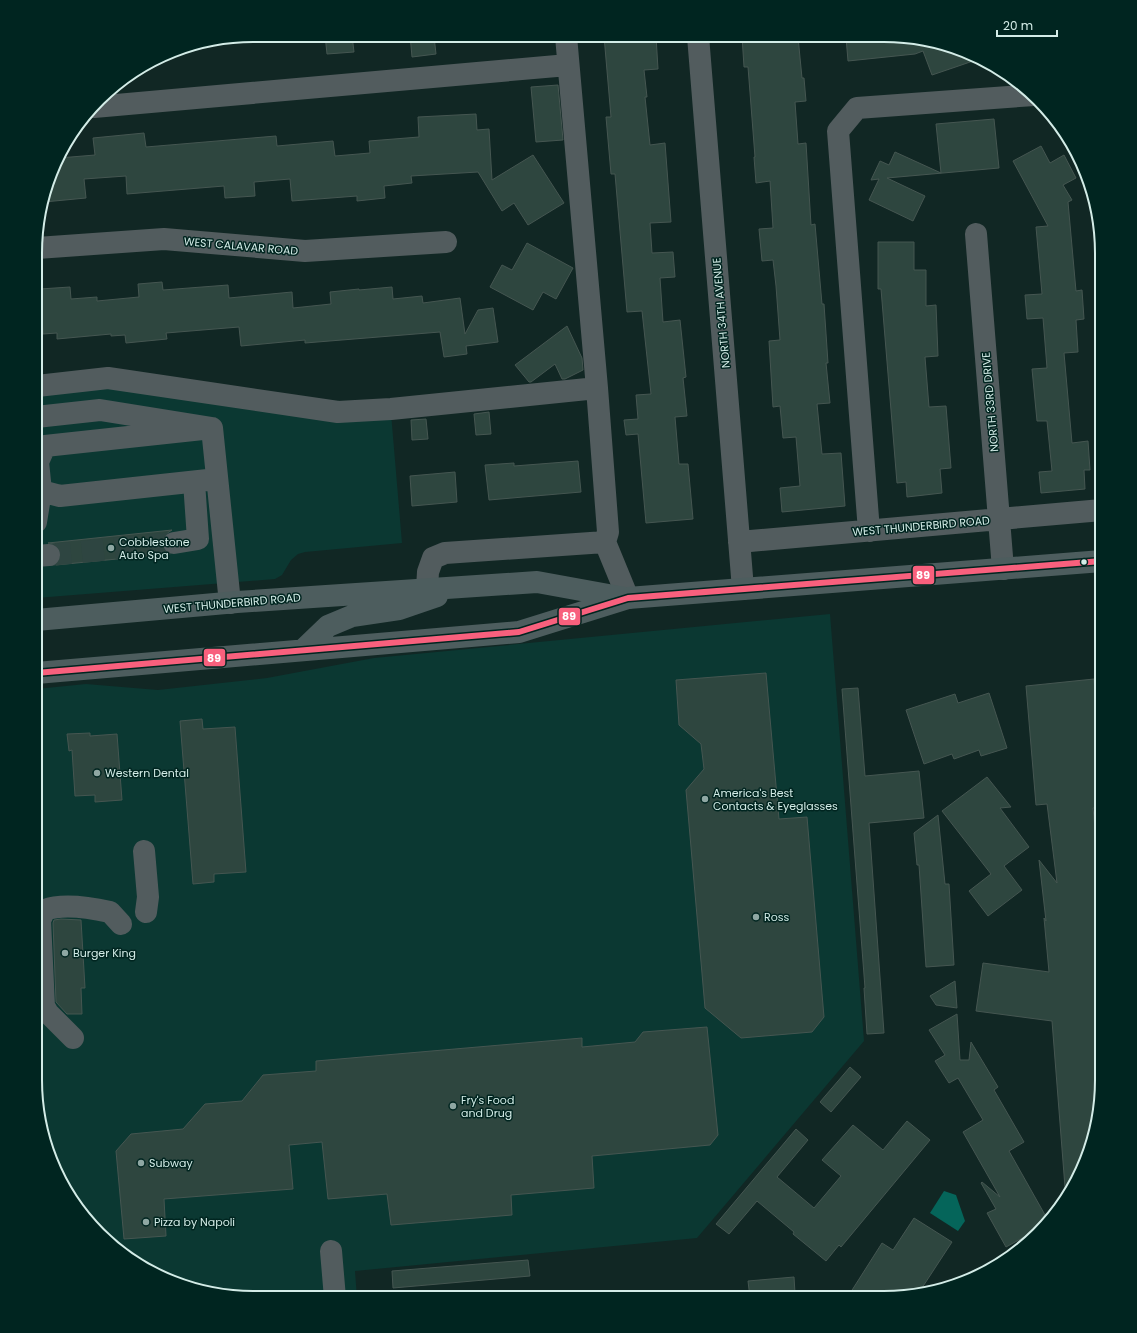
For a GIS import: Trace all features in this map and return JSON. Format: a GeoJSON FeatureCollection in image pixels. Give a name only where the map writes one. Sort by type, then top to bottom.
{"type":"FeatureCollection","features":[{"type":"Feature","properties":{"kind":"main road","name":"WEST THUNDERBIRD ROAD"},"geometry":{"type":"LineString","coordinates":[[42,672],[519,632],[628,598],[1095,562]]}},
{"type":"Feature","properties":{"kind":"main road","name":"WEST THUNDERBIRD ROAD"},"geometry":{"type":"LineString","coordinates":[[42,619],[230,603],[537,582],[628,598]]}},
{"type":"Feature","properties":{"kind":"main road"},"geometry":{"type":"LineString","coordinates":[[303,650],[328,626],[352,616],[399,609],[464,587]]}},
{"type":"Feature","properties":{"kind":"street"},"geometry":{"type":"LineString","coordinates":[[566,42],[598,388],[608,532],[605,542],[628,598]]}},
{"type":"Feature","properties":{"kind":"street","name":"NORTH 34TH AVENUE"},"geometry":{"type":"LineString","coordinates":[[698,42],[743,589]]}},
{"type":"Feature","properties":{"kind":"street"},"geometry":{"type":"LineString","coordinates":[[101,107],[568,65]]}},
{"type":"Feature","properties":{"kind":"street"},"geometry":{"type":"LineString","coordinates":[[869,531],[838,131],[857,108],[1025,96]]}},
{"type":"Feature","properties":{"kind":"street","name":"NORTH 33RD DRIVE"},"geometry":{"type":"LineString","coordinates":[[976,234],[1003,569]]}},
{"type":"Feature","properties":{"kind":"street","name":"WEST CALAVAR ROAD"},"geometry":{"type":"LineString","coordinates":[[42,248],[164,239],[305,251],[446,242]]}},
{"type":"Feature","properties":{"kind":"street"},"geometry":{"type":"LineString","coordinates":[[42,385],[108,378],[338,412],[391,409],[598,388]]}},
{"type":"Feature","properties":{"kind":"street"},"geometry":{"type":"LineString","coordinates":[[42,416],[100,410],[212,428]]}},
{"type":"Feature","properties":{"kind":"street"},"geometry":{"type":"LineString","coordinates":[[212,428],[230,603]]}},
{"type":"Feature","properties":{"kind":"street"},"geometry":{"type":"LineString","coordinates":[[42,454],[46,446],[212,428]]}},
{"type":"Feature","properties":{"kind":"street"},"geometry":{"type":"LineString","coordinates":[[42,491],[60,496],[217,479]]}},
{"type":"Feature","properties":{"kind":"street"},"geometry":{"type":"LineString","coordinates":[[174,543],[198,539],[194,482]]}},
{"type":"Feature","properties":{"kind":"street","name":"WEST THUNDERBIRD ROAD"},"geometry":{"type":"LineString","coordinates":[[740,542],[1095,511]]}},
{"type":"Feature","properties":{"kind":"street"},"geometry":{"type":"LineString","coordinates":[[427,589],[428,572],[433,558],[445,552],[605,542]]}},
{"type":"Feature","properties":{"kind":"street"},"geometry":{"type":"LineString","coordinates":[[144,851],[148,897],[146,912]]}},
{"type":"Feature","properties":{"kind":"street"},"geometry":{"type":"LineString","coordinates":[[42,916],[45,910],[53,907],[68,907],[110,912],[121,924]]}},
{"type":"Feature","properties":{"kind":"street"},"geometry":{"type":"LineString","coordinates":[[42,963],[44,1006],[48,1013],[73,1038]]}},
{"type":"Feature","properties":{"kind":"street"},"geometry":{"type":"LineString","coordinates":[[331,1251],[334,1291]]}},
{"type":"Feature","properties":{"kind":"shaded area"},"geometry":{"type":"Polygon","coordinates":[[[109,387],[391,413],[402,543],[305,552],[298,554],[291,560],[282,575],[275,579],[42,598],[42,394],[109,387]]]}},
{"type":"Feature","properties":{"kind":"shaded area"},"geometry":{"type":"Polygon","coordinates":[[[830,614],[864,1041],[697,1238],[355,1271],[356,1291],[239,1291],[198,1284],[172,1275],[147,1263],[114,1239],[94,1219],[70,1186],[58,1161],[49,1135],[42,1094],[42,688],[86,684],[158,690],[267,678],[374,658],[830,614]]]}},
{"type":"Feature","properties":{"kind":"shaded area"},"geometry":{"type":"Polygon","coordinates":[[[944,1191],[956,1195],[965,1221],[958,1231],[930,1213],[944,1191]]]}},
{"type":"Feature","properties":{"kind":"building"},"geometry":{"type":"Polygon","coordinates":[[[326,42],[353,42],[354,52],[327,54],[326,42]]]}},
{"type":"Feature","properties":{"kind":"building"},"geometry":{"type":"Polygon","coordinates":[[[411,42],[435,42],[436,54],[412,57],[411,42]]]}},
{"type":"Feature","properties":{"kind":"building"},"geometry":{"type":"Polygon","coordinates":[[[605,42],[656,42],[658,69],[644,70],[647,97],[645,97],[650,145],[665,143],[671,222],[650,223],[652,253],[673,252],[675,277],[660,278],[663,322],[680,320],[686,377],[683,378],[687,416],[675,417],[679,464],[688,464],[693,519],[646,523],[638,434],[626,435],[624,420],[638,419],[636,395],[651,394],[642,311],[627,312],[615,174],[611,174],[606,117],[611,117],[605,42]]]}},
{"type":"Feature","properties":{"kind":"building"},"geometry":{"type":"Polygon","coordinates":[[[742,42],[798,42],[806,101],[795,102],[798,144],[806,143],[811,225],[815,224],[822,304],[824,304],[828,363],[826,363],[830,403],[817,404],[822,454],[841,453],[845,506],[782,512],[780,488],[800,486],[796,437],[783,438],[780,406],[773,407],[769,341],[780,340],[776,286],[773,260],[762,261],[759,229],[773,228],[770,181],[756,183],[748,67],[744,67],[742,42]]]}},
{"type":"Feature","properties":{"kind":"building"},"geometry":{"type":"Polygon","coordinates":[[[846,42],[898,42],[939,49],[972,61],[932,75],[923,51],[915,54],[848,61],[846,42]]]}},
{"type":"Feature","properties":{"kind":"building"},"geometry":{"type":"Polygon","coordinates":[[[558,85],[563,140],[536,142],[531,87],[558,85]]]}},
{"type":"Feature","properties":{"kind":"building"},"geometry":{"type":"Polygon","coordinates":[[[476,114],[477,130],[489,129],[492,180],[533,155],[564,203],[528,225],[514,203],[502,211],[478,172],[411,176],[412,183],[384,186],[385,198],[357,201],[357,196],[292,201],[290,179],[254,182],[255,196],[225,198],[224,186],[127,194],[126,176],[84,179],[86,198],[48,202],[53,185],[65,158],[95,155],[93,138],[144,133],[146,147],[276,136],[277,146],[333,141],[335,156],[370,153],[369,141],[419,137],[418,117],[476,114]]]}},
{"type":"Feature","properties":{"kind":"building"},"geometry":{"type":"Polygon","coordinates":[[[994,119],[999,168],[887,178],[925,196],[913,221],[869,200],[879,179],[871,180],[880,161],[889,165],[895,152],[941,173],[936,124],[994,119]]]}},
{"type":"Feature","properties":{"kind":"building"},"geometry":{"type":"Polygon","coordinates":[[[1041,146],[1050,163],[1064,155],[1076,178],[1063,185],[1072,200],[1068,202],[1076,291],[1082,290],[1084,319],[1076,320],[1078,352],[1064,353],[1072,443],[1088,441],[1090,470],[1084,470],[1085,489],[1041,493],[1039,472],[1052,471],[1047,421],[1037,421],[1032,369],[1047,368],[1043,318],[1027,319],[1025,295],[1042,294],[1036,227],[1048,226],[1013,161],[1041,146]]]}},
{"type":"Feature","properties":{"kind":"building"},"geometry":{"type":"Polygon","coordinates":[[[878,242],[914,242],[914,270],[926,270],[926,306],[936,305],[938,356],[925,357],[929,407],[946,406],[951,468],[940,469],[942,493],[907,497],[906,482],[897,483],[881,289],[878,289],[878,242]]]}},
{"type":"Feature","properties":{"kind":"building"},"geometry":{"type":"Polygon","coordinates":[[[527,243],[573,268],[556,299],[543,292],[533,310],[490,287],[502,265],[512,270],[527,243]]]}},
{"type":"Feature","properties":{"kind":"building"},"geometry":{"type":"Polygon","coordinates":[[[162,282],[163,290],[228,285],[229,298],[292,292],[293,308],[331,304],[330,292],[392,287],[393,299],[422,296],[423,303],[460,298],[465,334],[478,310],[493,308],[498,342],[466,346],[467,354],[444,357],[440,332],[305,343],[305,340],[241,346],[239,327],[166,333],[167,339],[126,343],[125,335],[111,336],[111,334],[57,339],[57,333],[43,334],[42,289],[70,287],[71,299],[97,297],[97,301],[139,297],[138,284],[162,282]]]}},
{"type":"Feature","properties":{"kind":"building"},"geometry":{"type":"Polygon","coordinates":[[[567,326],[582,358],[583,370],[562,379],[555,364],[529,382],[515,365],[567,326]]]}},
{"type":"Feature","properties":{"kind":"building"},"geometry":{"type":"Polygon","coordinates":[[[489,412],[491,434],[476,435],[474,414],[489,412]]]}},
{"type":"Feature","properties":{"kind":"building"},"geometry":{"type":"Polygon","coordinates":[[[426,419],[428,439],[412,440],[411,420],[426,419]]]}},
{"type":"Feature","properties":{"kind":"building"},"geometry":{"type":"Polygon","coordinates":[[[578,461],[581,492],[489,500],[485,465],[514,463],[514,466],[578,461]]]}},
{"type":"Feature","properties":{"kind":"building"},"geometry":{"type":"Polygon","coordinates":[[[455,472],[457,502],[412,506],[410,476],[455,472]]]}},
{"type":"Feature","properties":{"kind":"building","name":"Cobblestone Auto Spa"},"geometry":{"type":"Polygon","coordinates":[[[172,530],[162,539],[164,551],[168,554],[56,565],[60,560],[61,554],[59,548],[55,544],[48,543],[172,530]]]}},
{"type":"Feature","properties":{"kind":"building","name":"Ross"},"geometry":{"type":"Polygon","coordinates":[[[766,673],[779,819],[807,817],[824,1017],[812,1032],[741,1038],[705,1008],[686,790],[704,769],[701,744],[679,725],[676,680],[766,673]]]}},
{"type":"Feature","properties":{"kind":"building"},"geometry":{"type":"Polygon","coordinates":[[[1094,679],[1095,808],[1093,808],[1095,828],[1095,1094],[1091,1121],[1084,1148],[1065,1189],[1052,1021],[976,1011],[983,963],[1049,972],[1044,918],[1046,921],[1039,860],[1057,883],[1047,804],[1036,805],[1026,686],[1094,679]]]}},
{"type":"Feature","properties":{"kind":"building"},"geometry":{"type":"Polygon","coordinates":[[[858,688],[865,776],[919,771],[924,818],[869,823],[884,1033],[867,1034],[865,988],[842,689],[858,688]]]}},
{"type":"Feature","properties":{"kind":"building"},"geometry":{"type":"Polygon","coordinates":[[[989,693],[1007,748],[981,756],[979,750],[954,759],[952,754],[924,764],[906,710],[955,694],[958,703],[989,693]]]}},
{"type":"Feature","properties":{"kind":"building"},"geometry":{"type":"Polygon","coordinates":[[[202,719],[203,729],[235,727],[246,872],[214,874],[214,882],[193,884],[180,721],[202,719]]]}},
{"type":"Feature","properties":{"kind":"building","name":"Western Dental"},"geometry":{"type":"Polygon","coordinates":[[[90,733],[90,736],[117,734],[122,800],[95,802],[95,795],[75,796],[72,750],[69,751],[67,734],[90,733]]]}},
{"type":"Feature","properties":{"kind":"building"},"geometry":{"type":"Polygon","coordinates":[[[987,777],[1011,807],[1000,808],[1029,847],[1004,866],[1022,890],[988,916],[969,891],[991,874],[942,811],[987,777]]]}},
{"type":"Feature","properties":{"kind":"building"},"geometry":{"type":"Polygon","coordinates":[[[938,815],[945,884],[949,884],[954,965],[926,967],[919,865],[917,865],[914,833],[938,815]]]}},
{"type":"Feature","properties":{"kind":"building","name":"Burger King"},"geometry":{"type":"Polygon","coordinates":[[[54,920],[81,920],[85,988],[81,988],[82,1014],[67,1014],[56,1002],[53,923],[54,920]]]}},
{"type":"Feature","properties":{"kind":"building"},"geometry":{"type":"Polygon","coordinates":[[[955,981],[957,1008],[936,1005],[930,996],[955,981]]]}},
{"type":"Feature","properties":{"kind":"building"},"geometry":{"type":"Polygon","coordinates":[[[957,1014],[960,1060],[969,1060],[971,1042],[998,1087],[994,1090],[1024,1142],[1009,1151],[1046,1216],[1026,1236],[1006,1247],[987,1213],[996,1209],[981,1183],[982,1182],[1000,1197],[963,1132],[983,1120],[958,1078],[949,1083],[935,1061],[945,1055],[929,1030],[957,1014]]]}},
{"type":"Feature","properties":{"kind":"building"},"geometry":{"type":"Polygon","coordinates":[[[707,1027],[718,1135],[710,1145],[592,1156],[594,1188],[511,1195],[512,1215],[391,1225],[387,1194],[328,1199],[322,1142],[289,1145],[293,1189],[164,1199],[166,1236],[124,1239],[116,1151],[131,1134],[183,1129],[205,1104],[242,1101],[263,1075],[316,1071],[316,1061],[582,1038],[582,1047],[635,1042],[643,1032],[707,1027]]]}},
{"type":"Feature","properties":{"kind":"building"},"geometry":{"type":"Polygon","coordinates":[[[850,1067],[861,1077],[831,1112],[820,1102],[850,1067]]]}},
{"type":"Feature","properties":{"kind":"building"},"geometry":{"type":"Polygon","coordinates":[[[907,1121],[930,1140],[841,1247],[839,1245],[826,1261],[793,1234],[794,1232],[757,1201],[729,1234],[716,1224],[796,1129],[808,1140],[777,1177],[814,1208],[841,1176],[822,1160],[853,1125],[883,1150],[907,1121]]]}},
{"type":"Feature","properties":{"kind":"building"},"geometry":{"type":"Polygon","coordinates":[[[914,1218],[952,1242],[922,1287],[898,1291],[851,1291],[882,1243],[893,1250],[914,1218]]]}},
{"type":"Feature","properties":{"kind":"building"},"geometry":{"type":"Polygon","coordinates":[[[528,1260],[530,1276],[393,1288],[392,1271],[528,1260]]]}},
{"type":"Feature","properties":{"kind":"building"},"geometry":{"type":"Polygon","coordinates":[[[794,1277],[795,1291],[749,1291],[748,1281],[794,1277]]]}},
{"type":"Feature","properties":{"kind":"tunnel"},"geometry":{"type":"LineString","coordinates":[[49,555],[174,543]]}},
{"type":"Feature","properties":{"kind":"transit line","name":"89"},"geometry":{"type":"LineString","coordinates":[[42,672],[519,632],[628,598],[1095,562]]}},
{"type":"Feature","properties":{"kind":"place","name":"Cobblestone Auto Spa"},"geometry":{"type":"Point","coordinates":[111,548]}},
{"type":"Feature","properties":{"kind":"place","name":"Western Dental"},"geometry":{"type":"Point","coordinates":[97,773]}},
{"type":"Feature","properties":{"kind":"place","name":"America's Best Contacts & Eyeglasses"},"geometry":{"type":"Point","coordinates":[705,799]}},
{"type":"Feature","properties":{"kind":"place","name":"Ross"},"geometry":{"type":"Point","coordinates":[756,917]}},
{"type":"Feature","properties":{"kind":"place","name":"Burger King"},"geometry":{"type":"Point","coordinates":[65,953]}},
{"type":"Feature","properties":{"kind":"place","name":"Fry's Food and Drug"},"geometry":{"type":"Point","coordinates":[453,1106]}},
{"type":"Feature","properties":{"kind":"place","name":"Subway"},"geometry":{"type":"Point","coordinates":[141,1163]}},
{"type":"Feature","properties":{"kind":"place","name":"Pizza by Napoli"},"geometry":{"type":"Point","coordinates":[146,1222]}}]}
